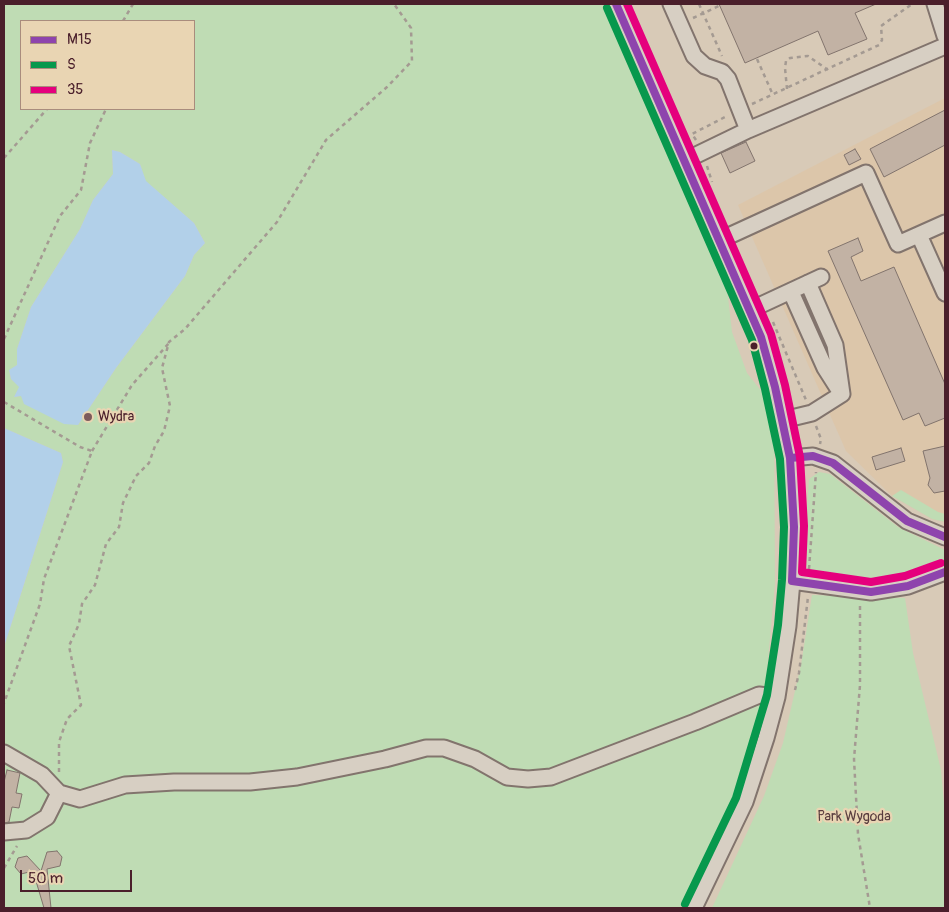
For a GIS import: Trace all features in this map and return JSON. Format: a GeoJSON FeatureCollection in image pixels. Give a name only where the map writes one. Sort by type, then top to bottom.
{"type":"FeatureCollection","features":[{"type":"Feature","properties":{"kind":"street"},"geometry":{"type":"LineString","coordinates":[[616,4],[686,160],[750,310],[766,354],[783,420],[790,458],[794,527],[792,581],[788,626],[777,696],[766,738],[745,802],[694,908]]}},
{"type":"Feature","properties":{"kind":"street"},"geometry":{"type":"LineString","coordinates":[[671,4],[694,56],[706,66],[722,72],[746,104],[748,130]]}},
{"type":"Feature","properties":{"kind":"street"},"geometry":{"type":"LineString","coordinates":[[935,4],[945,36]]}},
{"type":"Feature","properties":{"kind":"street"},"geometry":{"type":"LineString","coordinates":[[686,160],[748,130],[945,46]]}},
{"type":"Feature","properties":{"kind":"street"},"geometry":{"type":"LineString","coordinates":[[720,240],[866,173],[898,244],[945,223]]}},
{"type":"Feature","properties":{"kind":"street"},"geometry":{"type":"LineString","coordinates":[[920,234],[945,293]]}},
{"type":"Feature","properties":{"kind":"street"},"geometry":{"type":"LineString","coordinates":[[750,310],[815,280],[835,345],[842,394]]}},
{"type":"Feature","properties":{"kind":"street"},"geometry":{"type":"LineString","coordinates":[[791,292],[826,368],[842,394]]}},
{"type":"Feature","properties":{"kind":"street"},"geometry":{"type":"LineString","coordinates":[[783,420],[812,413],[842,394]]}},
{"type":"Feature","properties":{"kind":"street"},"geometry":{"type":"LineString","coordinates":[[790,458],[813,456],[833,463],[908,521],[945,538]]}},
{"type":"Feature","properties":{"kind":"street"},"geometry":{"type":"LineString","coordinates":[[792,581],[871,592],[908,586],[945,572]]}},
{"type":"Feature","properties":{"kind":"street"},"geometry":{"type":"LineString","coordinates":[[4,753],[42,775],[59,793],[80,799],[125,786],[174,782],[250,782],[297,776],[385,759],[426,748],[444,748],[475,759],[507,777],[528,779],[551,777],[695,722],[759,695],[777,696]]}},
{"type":"Feature","properties":{"kind":"street"},"geometry":{"type":"LineString","coordinates":[[4,832],[26,830],[47,817],[59,793]]}},
{"type":"Feature","properties":{"kind":"path"},"geometry":{"type":"LineString","coordinates":[[124,20],[133,4]]}},
{"type":"Feature","properties":{"kind":"path"},"geometry":{"type":"LineString","coordinates":[[4,703],[40,604],[44,579],[92,452],[132,385],[169,342],[186,329],[277,222],[326,140],[387,87],[412,61],[411,28],[394,4]]}},
{"type":"Feature","properties":{"kind":"path"},"geometry":{"type":"LineString","coordinates":[[699,4],[726,62]]}},
{"type":"Feature","properties":{"kind":"path"},"geometry":{"type":"LineString","coordinates":[[681,26],[721,4]]}},
{"type":"Feature","properties":{"kind":"path"},"geometry":{"type":"LineString","coordinates":[[713,184],[702,152],[692,134],[746,104],[787,89],[879,45],[882,40],[881,26],[912,4]]}},
{"type":"Feature","properties":{"kind":"path"},"geometry":{"type":"LineString","coordinates":[[787,89],[786,61],[790,58],[808,56],[828,70]]}},
{"type":"Feature","properties":{"kind":"path"},"geometry":{"type":"LineString","coordinates":[[757,59],[773,95]]}},
{"type":"Feature","properties":{"kind":"path"},"geometry":{"type":"LineString","coordinates":[[4,158],[46,110]]}},
{"type":"Feature","properties":{"kind":"path"},"geometry":{"type":"LineString","coordinates":[[4,339],[60,216],[81,190],[90,142],[106,110]]}},
{"type":"Feature","properties":{"kind":"path"},"geometry":{"type":"LineString","coordinates":[[765,304],[812,413]]}},
{"type":"Feature","properties":{"kind":"path"},"geometry":{"type":"LineString","coordinates":[[59,793],[59,742],[67,719],[81,705],[69,646],[79,624],[82,604],[95,585],[106,544],[119,527],[123,503],[136,476],[149,463],[155,446],[164,430],[170,406],[162,368],[169,342]]}},
{"type":"Feature","properties":{"kind":"path"},"geometry":{"type":"LineString","coordinates":[[4,402],[80,447],[92,452]]}},
{"type":"Feature","properties":{"kind":"path"},"geometry":{"type":"LineString","coordinates":[[860,590],[860,685],[854,759],[858,834],[870,908]]}},
{"type":"Feature","properties":{"kind":"path"},"geometry":{"type":"LineString","coordinates":[[4,868],[26,830]]}},
{"type":"Feature","properties":{"kind":"shaded area"},"geometry":{"type":"Polygon","coordinates":[[[945,98],[945,522],[932,519],[892,496],[846,451],[738,205],[945,98]]]}},
{"type":"Feature","properties":{"kind":"green space"},"geometry":{"type":"Polygon","coordinates":[[[4,4],[602,4],[727,288],[732,332],[747,373],[774,407],[775,583],[766,682],[736,795],[680,908],[4,908],[4,647],[63,462],[61,453],[4,428],[4,4]],[[112,150],[113,174],[93,200],[80,229],[31,307],[17,349],[17,365],[9,371],[11,379],[20,387],[14,397],[21,396],[78,425],[116,368],[185,276],[194,255],[205,243],[194,223],[145,181],[140,164],[120,152],[112,150]]]}},
{"type":"Feature","properties":{"kind":"green space"},"geometry":{"type":"Polygon","coordinates":[[[819,472],[830,474],[898,527],[945,550],[945,567],[886,584],[869,585],[817,576],[805,565],[803,559],[809,479],[819,472]]]}},
{"type":"Feature","properties":{"kind":"green space"},"geometry":{"type":"Polygon","coordinates":[[[901,490],[938,512],[945,514],[945,522],[932,519],[892,496],[901,490]]]}},
{"type":"Feature","properties":{"kind":"green space","name":"Park Wygoda"},"geometry":{"type":"Polygon","coordinates":[[[812,595],[905,598],[913,653],[941,770],[945,815],[945,908],[712,908],[764,796],[783,743],[801,665],[812,595]]]}},
{"type":"Feature","properties":{"kind":"water"},"geometry":{"type":"Polygon","coordinates":[[[112,150],[120,152],[140,164],[146,181],[194,223],[205,243],[194,255],[185,276],[116,368],[78,425],[64,424],[24,404],[21,396],[14,397],[19,387],[11,379],[9,370],[17,365],[17,349],[31,307],[80,229],[93,200],[113,174],[112,150]]]}},
{"type":"Feature","properties":{"kind":"water"},"geometry":{"type":"Polygon","coordinates":[[[4,428],[61,453],[63,462],[4,647],[4,428]]]}},
{"type":"Feature","properties":{"kind":"building"},"geometry":{"type":"Polygon","coordinates":[[[719,4],[876,4],[855,13],[867,39],[828,55],[818,31],[745,63],[719,4]]]}},
{"type":"Feature","properties":{"kind":"building"},"geometry":{"type":"Polygon","coordinates":[[[945,110],[945,145],[884,177],[870,149],[945,110]]]}},
{"type":"Feature","properties":{"kind":"building"},"geometry":{"type":"Polygon","coordinates":[[[746,142],[755,161],[730,173],[721,153],[746,142]]]}},
{"type":"Feature","properties":{"kind":"building"},"geometry":{"type":"Polygon","coordinates":[[[855,149],[861,159],[849,165],[844,155],[855,149]]]}},
{"type":"Feature","properties":{"kind":"building"},"geometry":{"type":"Polygon","coordinates":[[[858,238],[863,251],[851,257],[861,281],[894,267],[945,384],[945,418],[925,426],[919,413],[903,420],[828,251],[858,238]]]}},
{"type":"Feature","properties":{"kind":"building"},"geometry":{"type":"Polygon","coordinates":[[[945,446],[945,491],[934,493],[928,485],[930,478],[923,451],[945,446]]]}},
{"type":"Feature","properties":{"kind":"building"},"geometry":{"type":"Polygon","coordinates":[[[901,448],[905,461],[876,470],[872,457],[901,448]]]}},
{"type":"Feature","properties":{"kind":"building"},"geometry":{"type":"Polygon","coordinates":[[[7,770],[20,773],[16,793],[22,794],[19,808],[12,807],[9,822],[4,823],[4,782],[7,770]]]}},
{"type":"Feature","properties":{"kind":"building"},"geometry":{"type":"Polygon","coordinates":[[[57,851],[62,857],[60,866],[47,869],[51,908],[44,908],[33,871],[21,874],[15,867],[18,858],[27,856],[41,871],[47,852],[57,851]]]}},
{"type":"Feature","properties":{"kind":"transit line","name":"M15"},"geometry":{"type":"LineString","coordinates":[[616,4],[761,337],[775,387],[790,458],[794,527],[792,581]]}},
{"type":"Feature","properties":{"kind":"transit line","name":"35"},"geometry":{"type":"LineString","coordinates":[[627,4],[771,334],[785,385],[800,457],[804,526],[802,572],[871,582],[905,576],[941,563]]}},
{"type":"Feature","properties":{"kind":"transit line","name":"S"},"geometry":{"type":"LineString","coordinates":[[607,8],[752,340],[780,459],[784,527],[782,580],[778,625],[767,695],[736,798],[685,904]]}},
{"type":"Feature","properties":{"kind":"transit line","name":"M15"},"geometry":{"type":"LineString","coordinates":[[790,458],[813,456],[833,463],[907,521],[945,537]]}},
{"type":"Feature","properties":{"kind":"transit line","name":"M15"},"geometry":{"type":"LineString","coordinates":[[792,581],[871,592],[908,586],[945,572]]}},
{"type":"Feature","properties":{"kind":"place","name":"Wydra"},"geometry":{"type":"Point","coordinates":[88,417]}}]}
